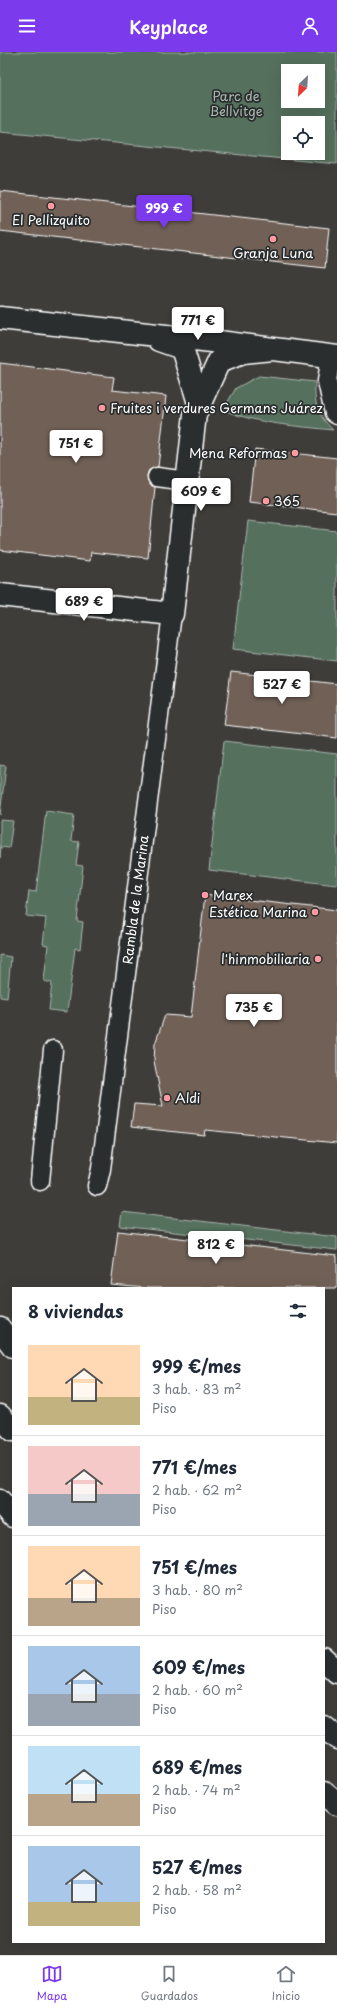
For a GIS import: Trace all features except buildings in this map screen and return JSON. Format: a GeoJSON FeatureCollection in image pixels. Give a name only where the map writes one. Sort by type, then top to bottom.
{"type":"FeatureCollection","features":[{"type":"Feature","properties":{"kind":"street"},"geometry":{"type":"LineString","coordinates":[[0,318],[138,332],[334,357]]}},
{"type":"Feature","properties":{"kind":"street"},"geometry":{"type":"LineString","coordinates":[[138,332],[182,348],[199,404]]}},
{"type":"Feature","properties":{"kind":"street"},"geometry":{"type":"LineString","coordinates":[[0,595],[172,614],[195,414],[219,361],[243,352],[273,349]]}},
{"type":"Feature","properties":{"kind":"street"},"geometry":{"type":"LineString","coordinates":[[0,1329],[12,1345]]}},
{"type":"Feature","properties":{"kind":"street"},"geometry":{"type":"LineString","coordinates":[[0,1416],[12,1429]]}},
{"type":"Feature","properties":{"kind":"street"},"geometry":{"type":"LineString","coordinates":[[0,1501],[12,1515]]}},
{"type":"Feature","properties":{"kind":"street"},"geometry":{"type":"LineString","coordinates":[[325,1661],[337,1672]]}},
{"type":"Feature","properties":{"kind":"street"},"geometry":{"type":"LineString","coordinates":[[325,1728],[337,1738]]}},
{"type":"Feature","properties":{"kind":"street"},"geometry":{"type":"LineString","coordinates":[[325,1794],[337,1804]]}},
{"type":"Feature","properties":{"kind":"lane"},"geometry":{"type":"LineString","coordinates":[[334,357],[327,381],[334,412],[337,415]]}},
{"type":"Feature","properties":{"kind":"lane"},"geometry":{"type":"LineString","coordinates":[[157,477],[187,481]]}},
{"type":"Feature","properties":{"kind":"lane","name":"Rambla de la Marina"},"geometry":{"type":"LineString","coordinates":[[97,1186],[101,1169],[172,614]]}},
{"type":"Feature","properties":{"kind":"lane"},"geometry":{"type":"LineString","coordinates":[[40,1181],[53,1050]]}},
{"type":"Feature","properties":{"kind":"green space","name":"Parc de Bellvitge"},"geometry":{"type":"Polygon","coordinates":[[[0,52],[337,52],[337,164],[295,160],[325,160],[325,116],[281,116],[281,159],[0,132],[0,52]]]}},
{"type":"Feature","properties":{"kind":"green space"},"geometry":{"type":"Polygon","coordinates":[[[259,376],[315,382],[315,397],[320,414],[333,430],[291,426],[263,421],[236,415],[223,410],[236,388],[259,376]]]}},
{"type":"Feature","properties":{"kind":"green space"},"geometry":{"type":"Polygon","coordinates":[[[248,521],[337,531],[337,661],[233,649],[248,521]]]}},
{"type":"Feature","properties":{"kind":"green space"},"geometry":{"type":"Polygon","coordinates":[[[224,741],[337,754],[337,885],[209,870],[224,741]]]}},
{"type":"Feature","properties":{"kind":"green space"},"geometry":{"type":"Polygon","coordinates":[[[0,765],[6,766],[0,815],[0,765]]]}},
{"type":"Feature","properties":{"kind":"green space"},"geometry":{"type":"Polygon","coordinates":[[[46,811],[74,815],[71,841],[79,842],[76,865],[83,866],[77,921],[83,922],[80,949],[75,948],[67,1012],[49,1010],[52,983],[44,981],[48,945],[43,944],[46,918],[26,916],[29,891],[36,892],[46,811]]]}},
{"type":"Feature","properties":{"kind":"green space"},"geometry":{"type":"Polygon","coordinates":[[[0,820],[13,821],[9,848],[1,847],[0,858],[0,820]]]}},
{"type":"Feature","properties":{"kind":"green space"},"geometry":{"type":"Polygon","coordinates":[[[0,955],[11,957],[7,998],[0,997],[0,955]]]}},
{"type":"Feature","properties":{"kind":"green space"},"geometry":{"type":"Polygon","coordinates":[[[122,1212],[337,1237],[337,1250],[120,1226],[122,1212]]]}},
{"type":"Feature","properties":{"kind":"place","name":"El Pellizquito"},"geometry":{"type":"Point","coordinates":[51,206]}},
{"type":"Feature","properties":{"kind":"place","name":"Granja Luna"},"geometry":{"type":"Point","coordinates":[273,239]}},
{"type":"Feature","properties":{"kind":"place","name":"Fruites i verdures Germans Juárez"},"geometry":{"type":"Point","coordinates":[102,408]}},
{"type":"Feature","properties":{"kind":"place","name":"Mena Reformas"},"geometry":{"type":"Point","coordinates":[295,453]}},
{"type":"Feature","properties":{"kind":"place","name":"365"},"geometry":{"type":"Point","coordinates":[266,501]}},
{"type":"Feature","properties":{"kind":"place","name":"Marex"},"geometry":{"type":"Point","coordinates":[205,895]}},
{"type":"Feature","properties":{"kind":"place","name":"Estética Marina"},"geometry":{"type":"Point","coordinates":[315,912]}},
{"type":"Feature","properties":{"kind":"place","name":"l'hinmobiliaria"},"geometry":{"type":"Point","coordinates":[318,959]}},
{"type":"Feature","properties":{"kind":"place","name":"Aldi"},"geometry":{"type":"Point","coordinates":[167,1098]}}]}
